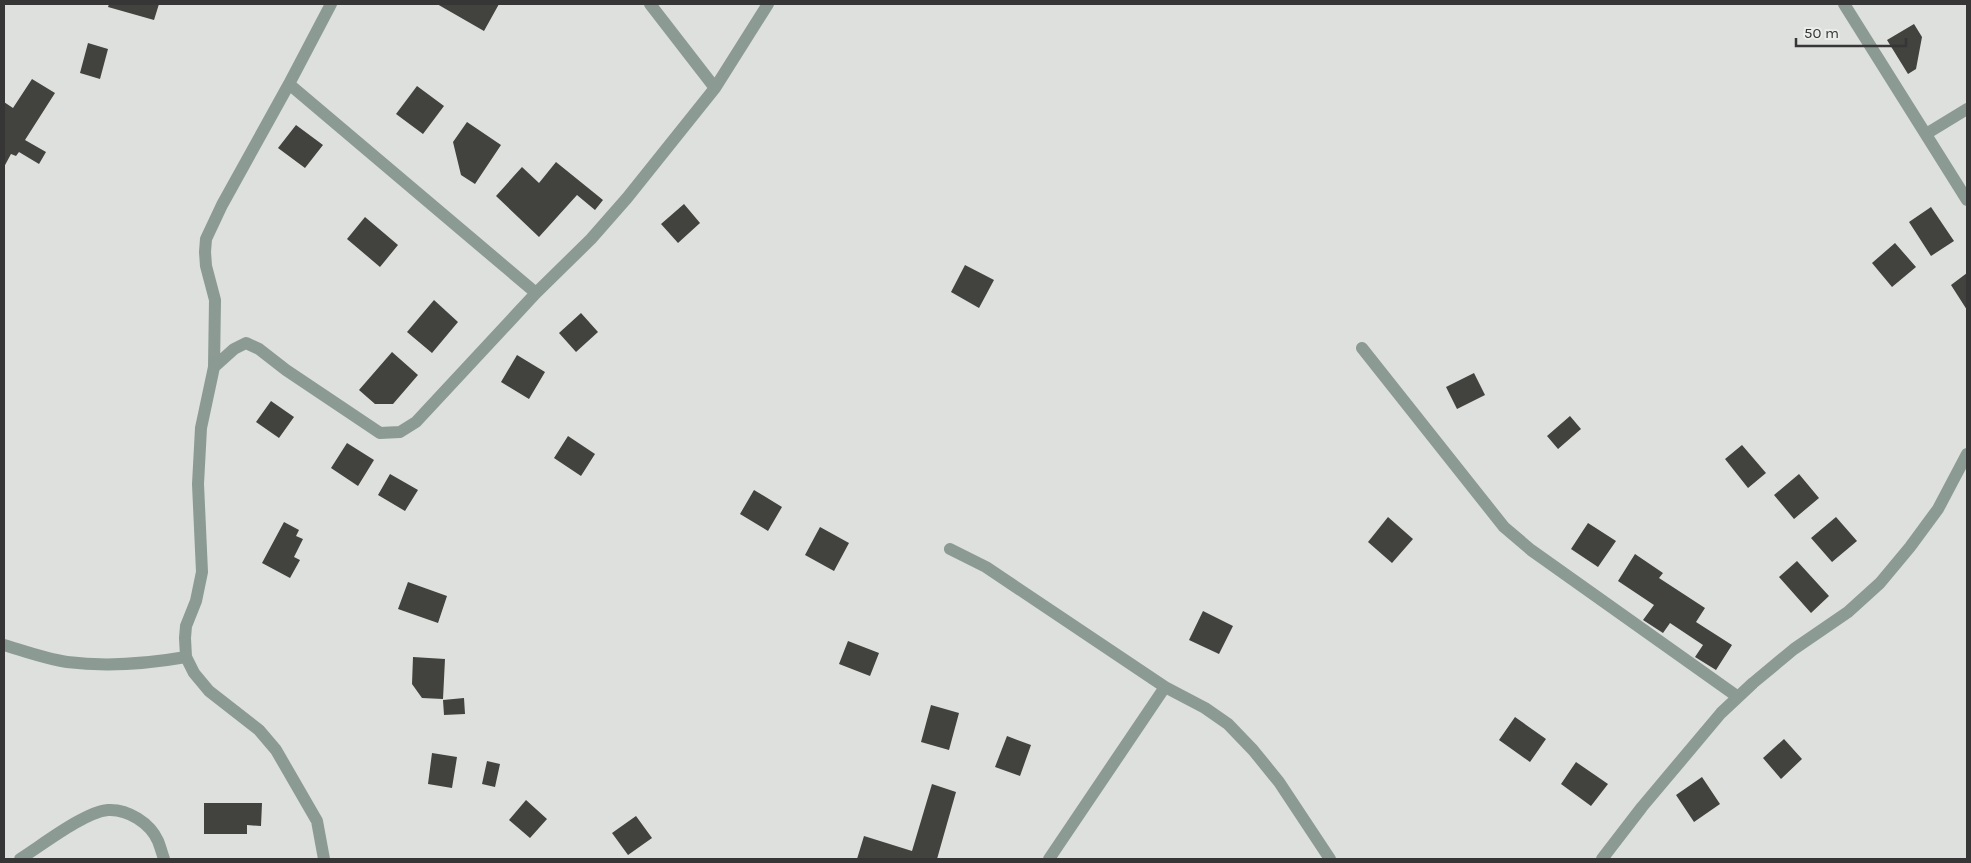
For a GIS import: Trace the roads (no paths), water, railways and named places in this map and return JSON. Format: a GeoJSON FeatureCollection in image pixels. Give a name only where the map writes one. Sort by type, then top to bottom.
{"type":"FeatureCollection","features":[{"type":"Feature","properties":{"kind":"street"},"geometry":{"type":"LineString","coordinates":[[324,859],[317,821],[276,750],[259,730],[208,691],[194,673],[186,657],[184,638],[186,626],[196,601],[202,572],[198,484],[201,428],[214,367],[215,300],[206,266],[206,239],[222,205],[331,4]]}},
{"type":"Feature","properties":{"kind":"street"},"geometry":{"type":"LineString","coordinates":[[650,4],[715,88]]}},
{"type":"Feature","properties":{"kind":"street"},"geometry":{"type":"LineString","coordinates":[[214,367],[234,348],[246,343],[259,348],[286,370],[380,433],[400,432],[416,422],[536,293],[597,232],[715,88],[768,4]]}},
{"type":"Feature","properties":{"kind":"street"},"geometry":{"type":"LineString","coordinates":[[1844,4],[1967,200]]}},
{"type":"Feature","properties":{"kind":"street"},"geometry":{"type":"LineString","coordinates":[[289,84],[536,293]]}},
{"type":"Feature","properties":{"kind":"street"},"geometry":{"type":"LineString","coordinates":[[1926,134],[1967,109]]}},
{"type":"Feature","properties":{"kind":"street"},"geometry":{"type":"LineString","coordinates":[[1362,348],[1504,527],[1531,550],[1738,697]]}},
{"type":"Feature","properties":{"kind":"street"},"geometry":{"type":"LineString","coordinates":[[1602,859],[1700,738],[1738,697],[1794,649],[1848,612],[1880,583],[1938,509],[1967,454]]}},
{"type":"Feature","properties":{"kind":"street"},"geometry":{"type":"LineString","coordinates":[[950,549],[986,567],[1165,687],[1205,708],[1228,724],[1254,750],[1279,782],[1328,859]]}},
{"type":"Feature","properties":{"kind":"street"},"geometry":{"type":"LineString","coordinates":[[4,645],[65,662],[101,665],[151,663],[186,657]]}},
{"type":"Feature","properties":{"kind":"street"},"geometry":{"type":"LineString","coordinates":[[1048,859],[1165,687]]}},
{"type":"Feature","properties":{"kind":"street"},"geometry":{"type":"LineString","coordinates":[[20,859],[91,815],[108,810],[127,814],[144,822],[158,840],[164,859]]}}]}
